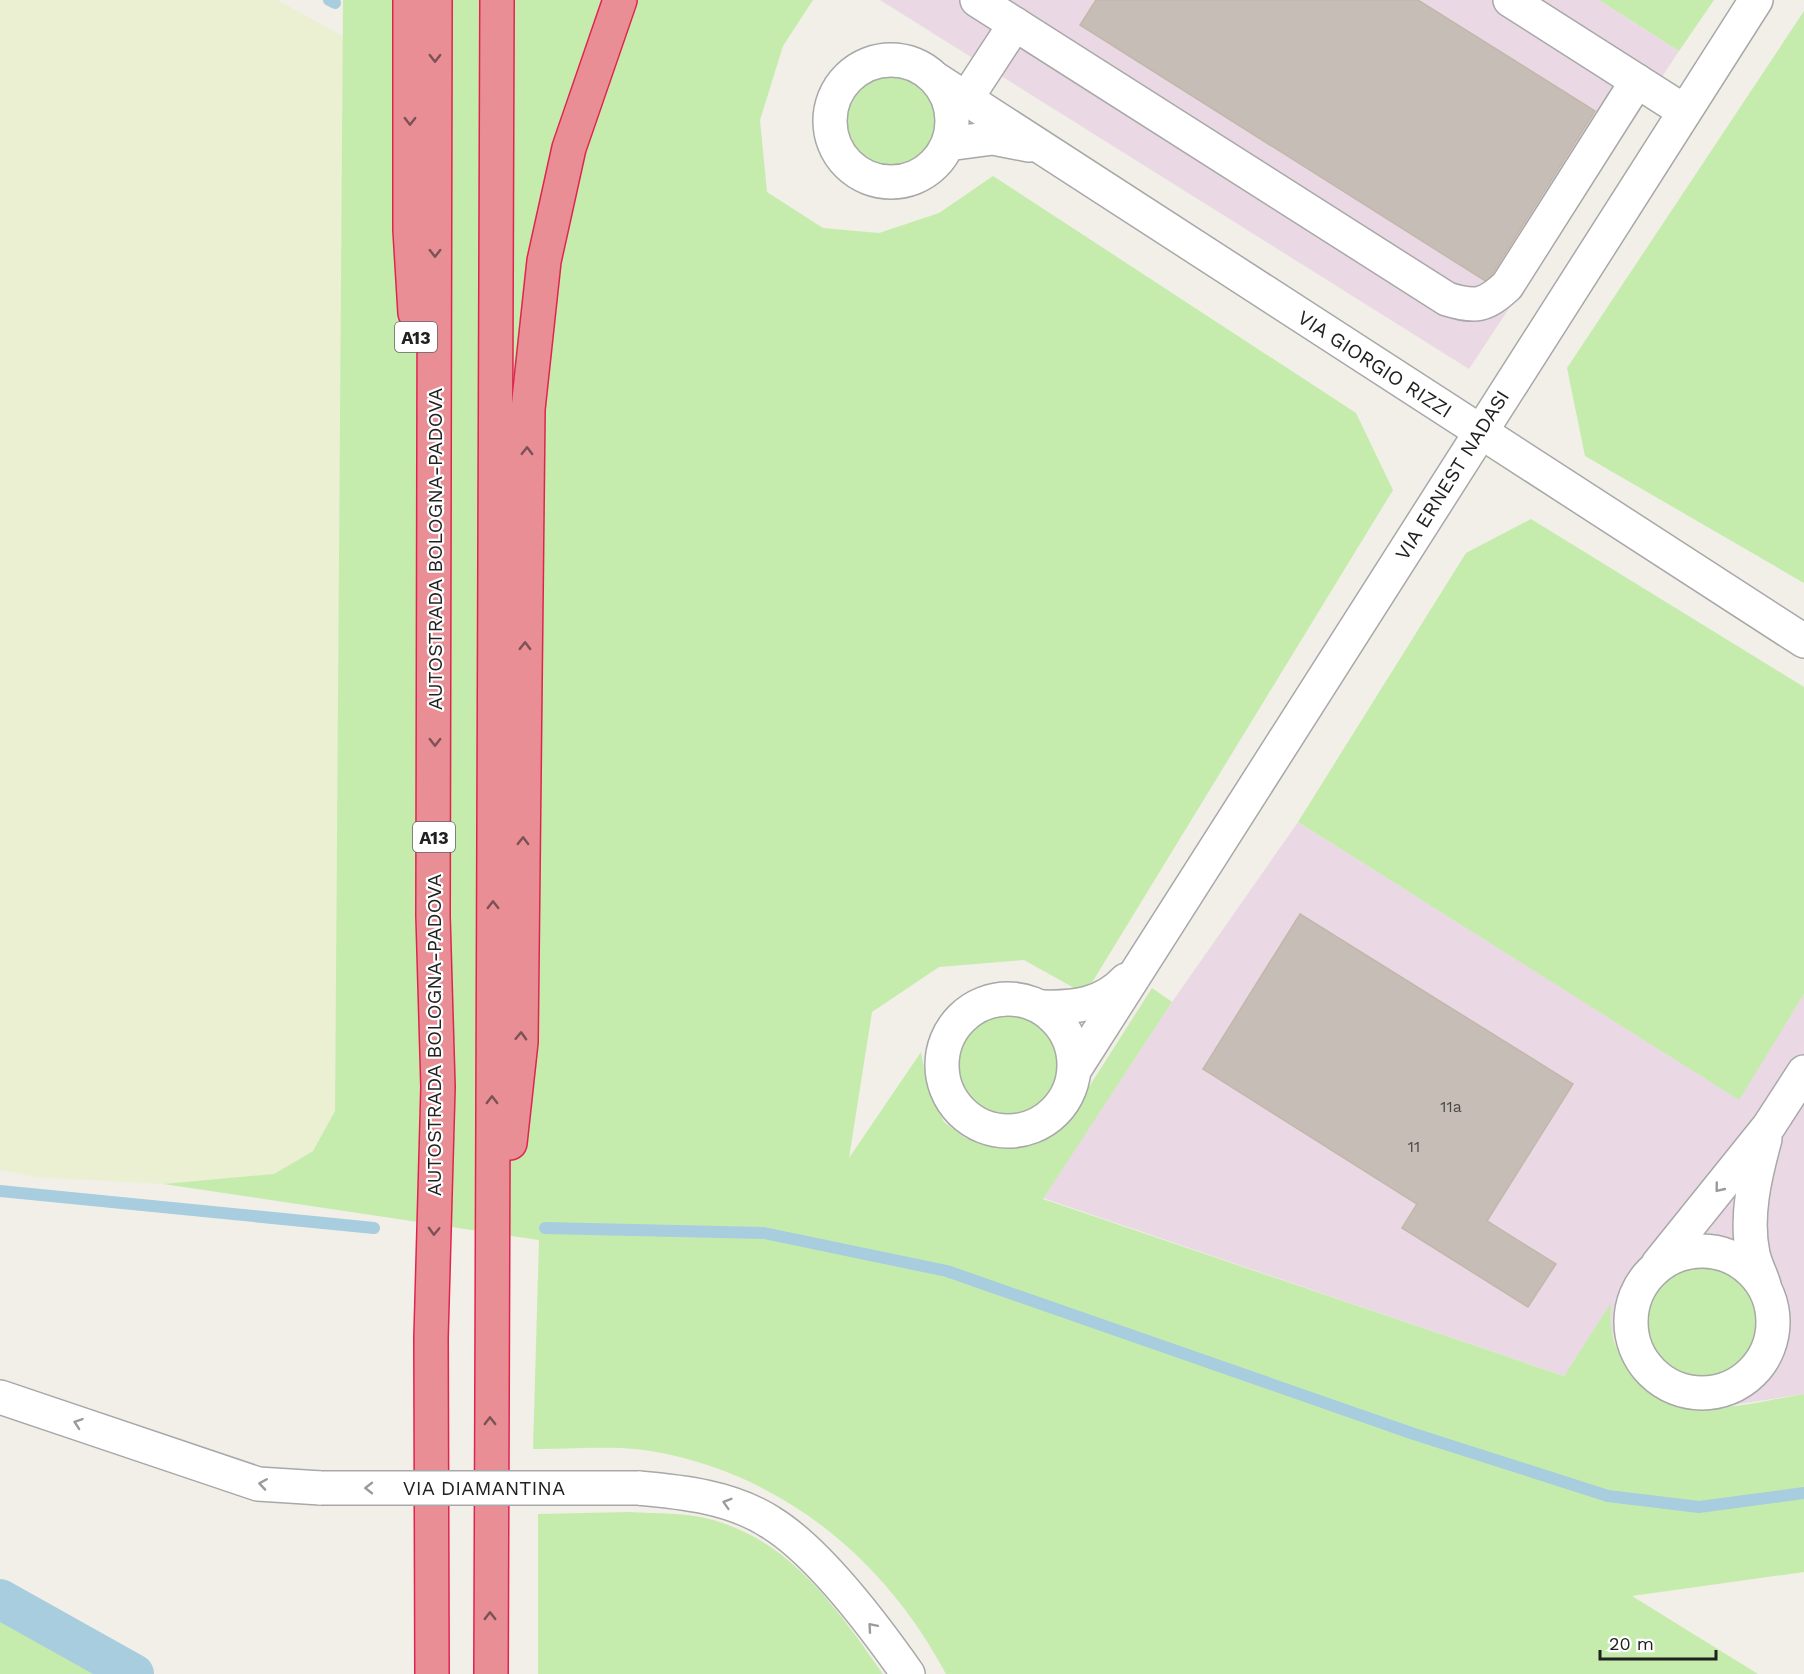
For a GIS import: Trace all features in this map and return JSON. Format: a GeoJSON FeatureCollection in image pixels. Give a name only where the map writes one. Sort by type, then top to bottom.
{"type":"FeatureCollection","features":[{"type":"Feature","properties":{"kind":"highway","name":"A13"},"geometry":{"type":"LineString","coordinates":[[410,0],[410,230],[435,673]]}},
{"type":"Feature","properties":{"kind":"highway","name":"AUTOSTRADA BOLOGNA-PADOVA"},"geometry":{"type":"LineString","coordinates":[[432,1674],[430,1338],[438,1087],[433,916],[435,0]]}},
{"type":"Feature","properties":{"kind":"highway"},"geometry":{"type":"LineString","coordinates":[[490,1674],[497,0]]}},
{"type":"Feature","properties":{"kind":"highway"},"geometry":{"type":"LineString","coordinates":[[490,1324],[521,1042],[528,409],[544,261],[569,148],[620,0]]}},
{"type":"Feature","properties":{"kind":"street"},"geometry":{"type":"LineString","coordinates":[[976,0],[1448,299],[1467,305],[1489,302],[1507,286],[1637,81]]}},
{"type":"Feature","properties":{"kind":"street"},"geometry":{"type":"LineString","coordinates":[[1510,0],[1684,111]]}},
{"type":"Feature","properties":{"kind":"street","name":"VIA ERNEST NADASI"},"geometry":{"type":"LineString","coordinates":[[1075,1069],[1152,952],[1479,432],[1756,0]]}},
{"type":"Feature","properties":{"kind":"street"},"geometry":{"type":"LineString","coordinates":[[966,99],[1015,24]]}},
{"type":"Feature","properties":{"kind":"street","name":"VIA GIORGIO RIZZI"},"geometry":{"type":"LineString","coordinates":[[1036,146],[993,138],[948,144],[937,160],[922,173],[904,181],[884,182],[865,176],[849,166],[837,150],[830,131],[830,112],[836,93],[847,77],[864,66],[882,60],[902,60],[921,67],[1036,146],[1804,641]]}},
{"type":"Feature","properties":{"kind":"street"},"geometry":{"type":"LineString","coordinates":[[936,79],[946,93],[951,110],[952,127],[948,144]]}},
{"type":"Feature","properties":{"kind":"street","name":"VIA ERNEST NADASI"},"geometry":{"type":"LineString","coordinates":[[1042,1007],[1068,1008],[1094,1003],[1120,987],[1152,952]]}},
{"type":"Feature","properties":{"kind":"street","name":"VIA ERNEST NADASI"},"geometry":{"type":"LineString","coordinates":[[1000,999],[1022,999],[1042,1007],[1056,1018],[1067,1033],[1074,1050],[1075,1069],[1070,1090],[1059,1108],[1042,1122],[1023,1130],[1001,1131],[980,1126],[962,1114],[949,1096],[942,1076],[942,1055],[949,1034],[961,1017],[979,1004],[1000,999]]}},
{"type":"Feature","properties":{"kind":"street"},"geometry":{"type":"LineString","coordinates":[[1769,1126],[1754,1177],[1752,1218],[1753,1253],[1773,1308],[1774,1330],[1768,1350],[1757,1368],[1741,1382],[1722,1391],[1701,1394],[1676,1389],[1655,1377],[1639,1357],[1631,1334],[1631,1310],[1640,1286],[1769,1126],[1804,1072]]}},
{"type":"Feature","properties":{"kind":"street"},"geometry":{"type":"LineString","coordinates":[[1655,1267],[1678,1255],[1703,1250],[1728,1255],[1750,1268],[1766,1288]]}},
{"type":"Feature","properties":{"kind":"street","name":"VIA DIAMANTINA"},"geometry":{"type":"LineString","coordinates":[[0,1397],[258,1484],[321,1488],[638,1488],[683,1492],[731,1504],[769,1521],[802,1545],[885,1641],[908,1674]]}},
{"type":"Feature","properties":{"kind":"shaded area"},"geometry":{"type":"Polygon","coordinates":[[[880,0],[1599,0],[1679,51],[1469,369],[880,0]]]}},
{"type":"Feature","properties":{"kind":"shaded area"},"geometry":{"type":"Polygon","coordinates":[[[1298,822],[1738,1099],[1804,994],[1804,1394],[1726,1406],[1698,1406],[1673,1399],[1643,1383],[1623,1359],[1610,1329],[1611,1304],[1564,1376],[1043,1198],[1172,1002],[1298,822]]]}},
{"type":"Feature","properties":{"kind":"green space"},"geometry":{"type":"Polygon","coordinates":[[[0,0],[277,0],[343,36],[335,1111],[313,1151],[274,1174],[163,1184],[36,1177],[0,1170],[0,0]]]}},
{"type":"Feature","properties":{"kind":"green space"},"geometry":{"type":"Polygon","coordinates":[[[343,0],[813,0],[783,46],[760,120],[767,192],[823,228],[879,233],[939,213],[993,176],[1356,413],[1393,490],[1085,994],[1024,960],[939,967],[872,1012],[849,1158],[921,1052],[928,1089],[944,1122],[965,1138],[992,1145],[1026,1143],[1073,1112],[1152,988],[1172,1002],[1043,1199],[1564,1376],[1611,1303],[1611,1326],[1614,1341],[1621,1355],[1641,1379],[1669,1397],[1698,1406],[1724,1407],[1804,1394],[1804,1572],[1632,1596],[1758,1674],[946,1674],[921,1632],[892,1594],[860,1559],[824,1528],[785,1501],[743,1479],[698,1462],[651,1451],[608,1448],[533,1449],[539,1240],[163,1184],[274,1174],[313,1151],[335,1111],[343,0]]]}},
{"type":"Feature","properties":{"kind":"green space"},"geometry":{"type":"Polygon","coordinates":[[[1599,0],[1714,0],[1679,51],[1599,0]]]}},
{"type":"Feature","properties":{"kind":"green space"},"geometry":{"type":"Polygon","coordinates":[[[1804,11],[1804,583],[1585,456],[1567,368],[1804,11]]]}},
{"type":"Feature","properties":{"kind":"green space"},"geometry":{"type":"Polygon","coordinates":[[[887,63],[908,67],[926,79],[938,97],[942,118],[938,139],[926,157],[908,169],[887,173],[866,169],[848,157],[836,139],[832,118],[836,97],[848,79],[866,67],[887,63]]]}},
{"type":"Feature","properties":{"kind":"green space"},"geometry":{"type":"Polygon","coordinates":[[[1531,519],[1804,687],[1804,994],[1739,1100],[1298,822],[1466,553],[1531,519]]]}},
{"type":"Feature","properties":{"kind":"green space"},"geometry":{"type":"Polygon","coordinates":[[[1008,1009],[1029,1013],[1048,1025],[1060,1044],[1064,1065],[1060,1086],[1048,1105],[1029,1117],[1008,1121],[987,1117],[968,1105],[956,1086],[952,1065],[956,1044],[968,1025],[987,1013],[1008,1009]]]}},
{"type":"Feature","properties":{"kind":"green space"},"geometry":{"type":"Polygon","coordinates":[[[1702,1262],[1725,1266],[1745,1279],[1758,1299],[1762,1322],[1758,1345],[1745,1365],[1725,1378],[1702,1382],[1679,1378],[1659,1365],[1646,1345],[1642,1322],[1646,1299],[1659,1279],[1679,1266],[1702,1262]]]}},
{"type":"Feature","properties":{"kind":"green space"},"geometry":{"type":"Polygon","coordinates":[[[630,1512],[703,1517],[741,1530],[767,1544],[811,1581],[849,1626],[883,1674],[538,1674],[538,1514],[630,1512]]]}},
{"type":"Feature","properties":{"kind":"green space"},"geometry":{"type":"Polygon","coordinates":[[[0,1620],[98,1674],[0,1674],[0,1620]]]}},
{"type":"Feature","properties":{"kind":"building"},"geometry":{"type":"Polygon","coordinates":[[[1096,0],[1418,0],[1595,111],[1487,282],[1080,25],[1096,0]]]}},
{"type":"Feature","properties":{"kind":"building"},"geometry":{"type":"Polygon","coordinates":[[[1300,914],[1573,1084],[1487,1221],[1556,1264],[1528,1307],[1402,1228],[1417,1204],[1203,1069],[1300,914]]]}},
{"type":"Feature","properties":{"kind":"waterway"},"geometry":{"type":"LineString","coordinates":[[329,0],[335,3]]}},
{"type":"Feature","properties":{"kind":"waterway"},"geometry":{"type":"LineString","coordinates":[[0,1191],[374,1228]]}},
{"type":"Feature","properties":{"kind":"waterway"},"geometry":{"type":"LineString","coordinates":[[545,1228],[764,1233],[947,1271],[1414,1434],[1608,1496],[1699,1507],[1804,1493]]}},
{"type":"Feature","properties":{"kind":"waterway"},"geometry":{"type":"LineString","coordinates":[[0,1599],[134,1674]]}}]}
